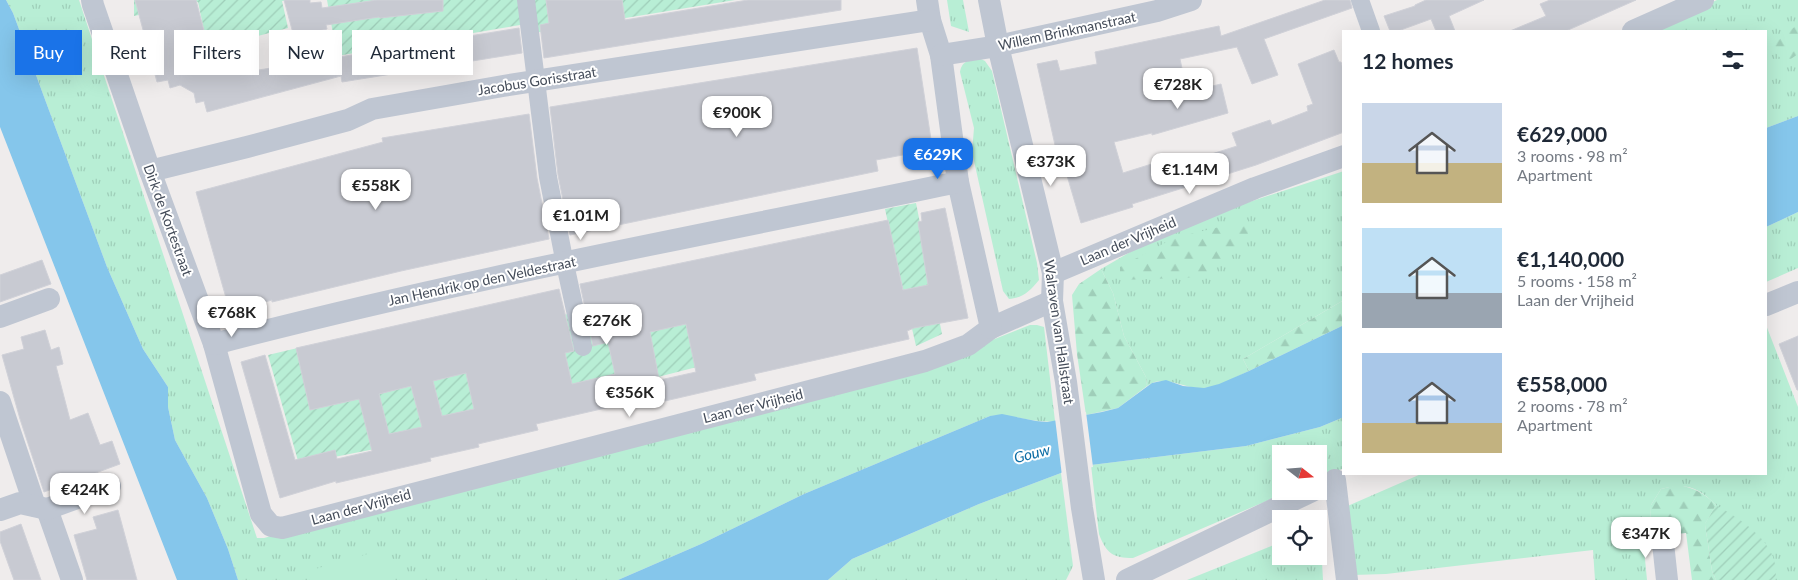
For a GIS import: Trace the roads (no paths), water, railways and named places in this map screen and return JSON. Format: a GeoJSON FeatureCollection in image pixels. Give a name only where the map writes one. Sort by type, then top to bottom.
{"type":"FeatureCollection","features":[{"type":"Feature","properties":{"kind":"street","name":"Dirk de Kortestraat"},"geometry":{"type":"LineString","coordinates":[[92,0],[150,171],[214,344],[261,514],[271,526]]}},
{"type":"Feature","properties":{"kind":"street"},"geometry":{"type":"LineString","coordinates":[[526,0],[548,174],[564,264],[583,347]]}},
{"type":"Feature","properties":{"kind":"street","name":"Walraven van Hallstraat"},"geometry":{"type":"LineString","coordinates":[[989,0],[998,46],[1053,273],[1052,301],[1066,382],[1082,508],[1094,580]]}},
{"type":"Feature","properties":{"kind":"street","name":"Willem Brinkmanstraat"},"geometry":{"type":"LineString","coordinates":[[941,55],[998,46],[1157,11],[1190,0]]}},
{"type":"Feature","properties":{"kind":"street"},"geometry":{"type":"LineString","coordinates":[[1360,0],[1371,30]]}},
{"type":"Feature","properties":{"kind":"street"},"geometry":{"type":"LineString","coordinates":[[1635,30],[1703,0]]}},
{"type":"Feature","properties":{"kind":"street","name":"Jacobus Gorisstraat"},"geometry":{"type":"LineString","coordinates":[[150,171],[348,120],[372,109],[928,10]]}},
{"type":"Feature","properties":{"kind":"street"},"geometry":{"type":"LineString","coordinates":[[928,10],[941,55],[958,182],[991,328]]}},
{"type":"Feature","properties":{"kind":"street","name":"Laan der Vrijheid"},"geometry":{"type":"LineString","coordinates":[[1053,273],[1255,188],[1342,157]]}},
{"type":"Feature","properties":{"kind":"street","name":"Jan Hendrik op den Veldestraat"},"geometry":{"type":"LineString","coordinates":[[214,344],[423,293],[958,182]]}},
{"type":"Feature","properties":{"kind":"street"},"geometry":{"type":"LineString","coordinates":[[1767,305],[1798,292]]}},
{"type":"Feature","properties":{"kind":"street"},"geometry":{"type":"LineString","coordinates":[[0,316],[49,299]]}},
{"type":"Feature","properties":{"kind":"street","name":"Laan der Vrijheid"},"geometry":{"type":"LineString","coordinates":[[271,526],[282,528],[925,361],[968,344],[991,328],[1052,301]]}},
{"type":"Feature","properties":{"kind":"street"},"geometry":{"type":"LineString","coordinates":[[0,402],[72,580]]}},
{"type":"Feature","properties":{"kind":"street"},"geometry":{"type":"LineString","coordinates":[[1335,481],[1347,580]]}},
{"type":"Feature","properties":{"kind":"street"},"geometry":{"type":"LineString","coordinates":[[0,510],[20,503],[41,507],[110,486]]}},
{"type":"Feature","properties":{"kind":"street"},"geometry":{"type":"LineString","coordinates":[[1127,580],[1293,500]]}},
{"type":"Feature","properties":{"kind":"street"},"geometry":{"type":"LineString","coordinates":[[1662,534],[1667,580]]}},
{"type":"Feature","properties":{"kind":"water"},"geometry":{"type":"Polygon","coordinates":[[[0,0],[6,0],[19,30],[15,30],[15,75],[36,75],[107,267],[143,349],[168,387],[168,407],[175,440],[207,498],[228,549],[238,580],[177,580],[0,127],[0,0]]]}},
{"type":"Feature","properties":{"kind":"water"},"geometry":{"type":"Polygon","coordinates":[[[1798,116],[1798,212],[1767,227],[1767,128],[1798,116]]]}},
{"type":"Feature","properties":{"kind":"water","name":"Gouw"},"geometry":{"type":"Polygon","coordinates":[[[1342,326],[1342,418],[1320,427],[1246,446],[1067,469],[979,504],[852,559],[828,580],[618,580],[701,544],[804,494],[990,416],[1002,414],[1047,422],[1118,408],[1152,383],[1166,380],[1183,386],[1204,388],[1219,384],[1342,326]]]}}]}
